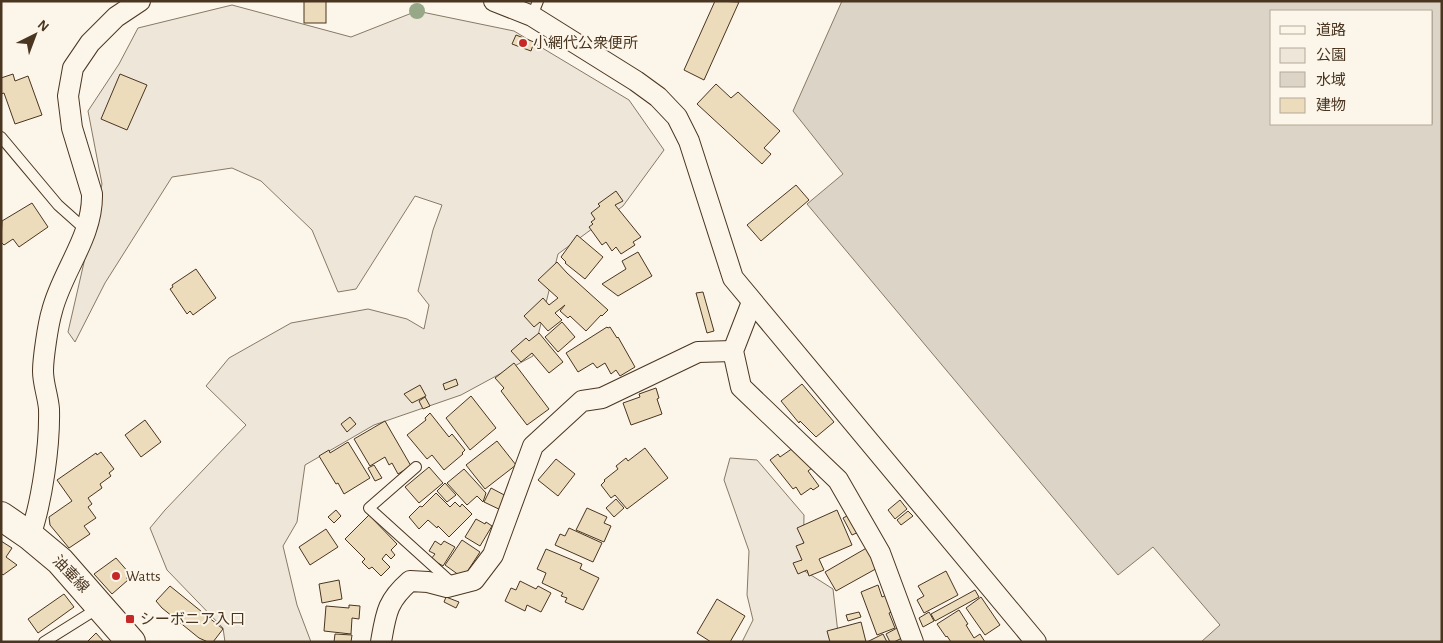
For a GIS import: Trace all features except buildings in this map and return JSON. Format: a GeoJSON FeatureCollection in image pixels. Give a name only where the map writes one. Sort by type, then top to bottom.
{"type":"FeatureCollection","features":[{"type":"Feature","properties":{"kind":"main road","name":"油壷線"},"geometry":{"type":"LineString","coordinates":[[1,516],[30,536],[60,561],[131,642]]}},
{"type":"Feature","properties":{"kind":"street"},"geometry":{"type":"LineString","coordinates":[[30,536],[37,517],[46,452],[49,409],[43,371],[52,311],[91,214],[92,194],[72,128],[68,96],[73,68],[97,37],[116,18],[140,1]]}},
{"type":"Feature","properties":{"kind":"street"},"geometry":{"type":"LineString","coordinates":[[504,3],[535,9],[658,97],[677,117],[689,141],[733,278],[1034,641]]}},
{"type":"Feature","properties":{"kind":"street"},"geometry":{"type":"LineString","coordinates":[[752,302],[733,351],[741,387],[838,480],[880,554],[913,642]]}},
{"type":"Feature","properties":{"kind":"street"},"geometry":{"type":"LineString","coordinates":[[381,642],[386,613],[398,592],[410,581],[428,582],[447,587],[474,580],[493,555],[533,446],[582,401],[602,398],[698,352],[733,351]]}},
{"type":"Feature","properties":{"kind":"lane"},"geometry":{"type":"LineString","coordinates":[[1,137],[58,205],[86,230]]}},
{"type":"Feature","properties":{"kind":"lane"},"geometry":{"type":"LineString","coordinates":[[416,466],[369,508],[454,585]]}},
{"type":"Feature","properties":{"kind":"lane"},"geometry":{"type":"LineString","coordinates":[[44,642],[101,606]]}},
{"type":"Feature","properties":{"kind":"green space"},"geometry":{"type":"Polygon","coordinates":[[[232,5],[351,37],[417,11],[514,31],[629,100],[664,150],[623,206],[558,254],[533,356],[461,395],[374,425],[305,465],[297,522],[283,546],[297,605],[311,642],[225,642],[223,628],[167,570],[150,528],[246,425],[206,386],[229,358],[291,323],[368,309],[407,319],[424,329],[429,305],[418,291],[433,230],[442,205],[415,196],[356,289],[338,292],[312,230],[261,181],[232,168],[172,177],[105,283],[75,342],[68,332],[102,184],[88,111],[119,64],[138,28],[232,5]]]}},
{"type":"Feature","properties":{"kind":"green space"},"geometry":{"type":"Polygon","coordinates":[[[730,458],[757,460],[804,515],[803,570],[833,589],[839,642],[742,642],[753,620],[747,595],[749,551],[724,480],[730,458]]]}},
{"type":"Feature","properties":{"kind":"water"},"geometry":{"type":"Polygon","coordinates":[[[842,1],[1442,1],[1442,642],[1201,642],[1220,625],[1153,547],[1118,575],[807,204],[843,174],[793,111],[842,1]]]}},
{"type":"Feature","properties":{"kind":"place","name":"小網代公衆便所"},"geometry":{"type":"Point","coordinates":[523,43]}},
{"type":"Feature","properties":{"kind":"place","name":"Watts"},"geometry":{"type":"Point","coordinates":[116,576]}},
{"type":"Feature","properties":{"kind":"place","name":"シーボニア入口"},"geometry":{"type":"Point","coordinates":[130,619]}}]}
